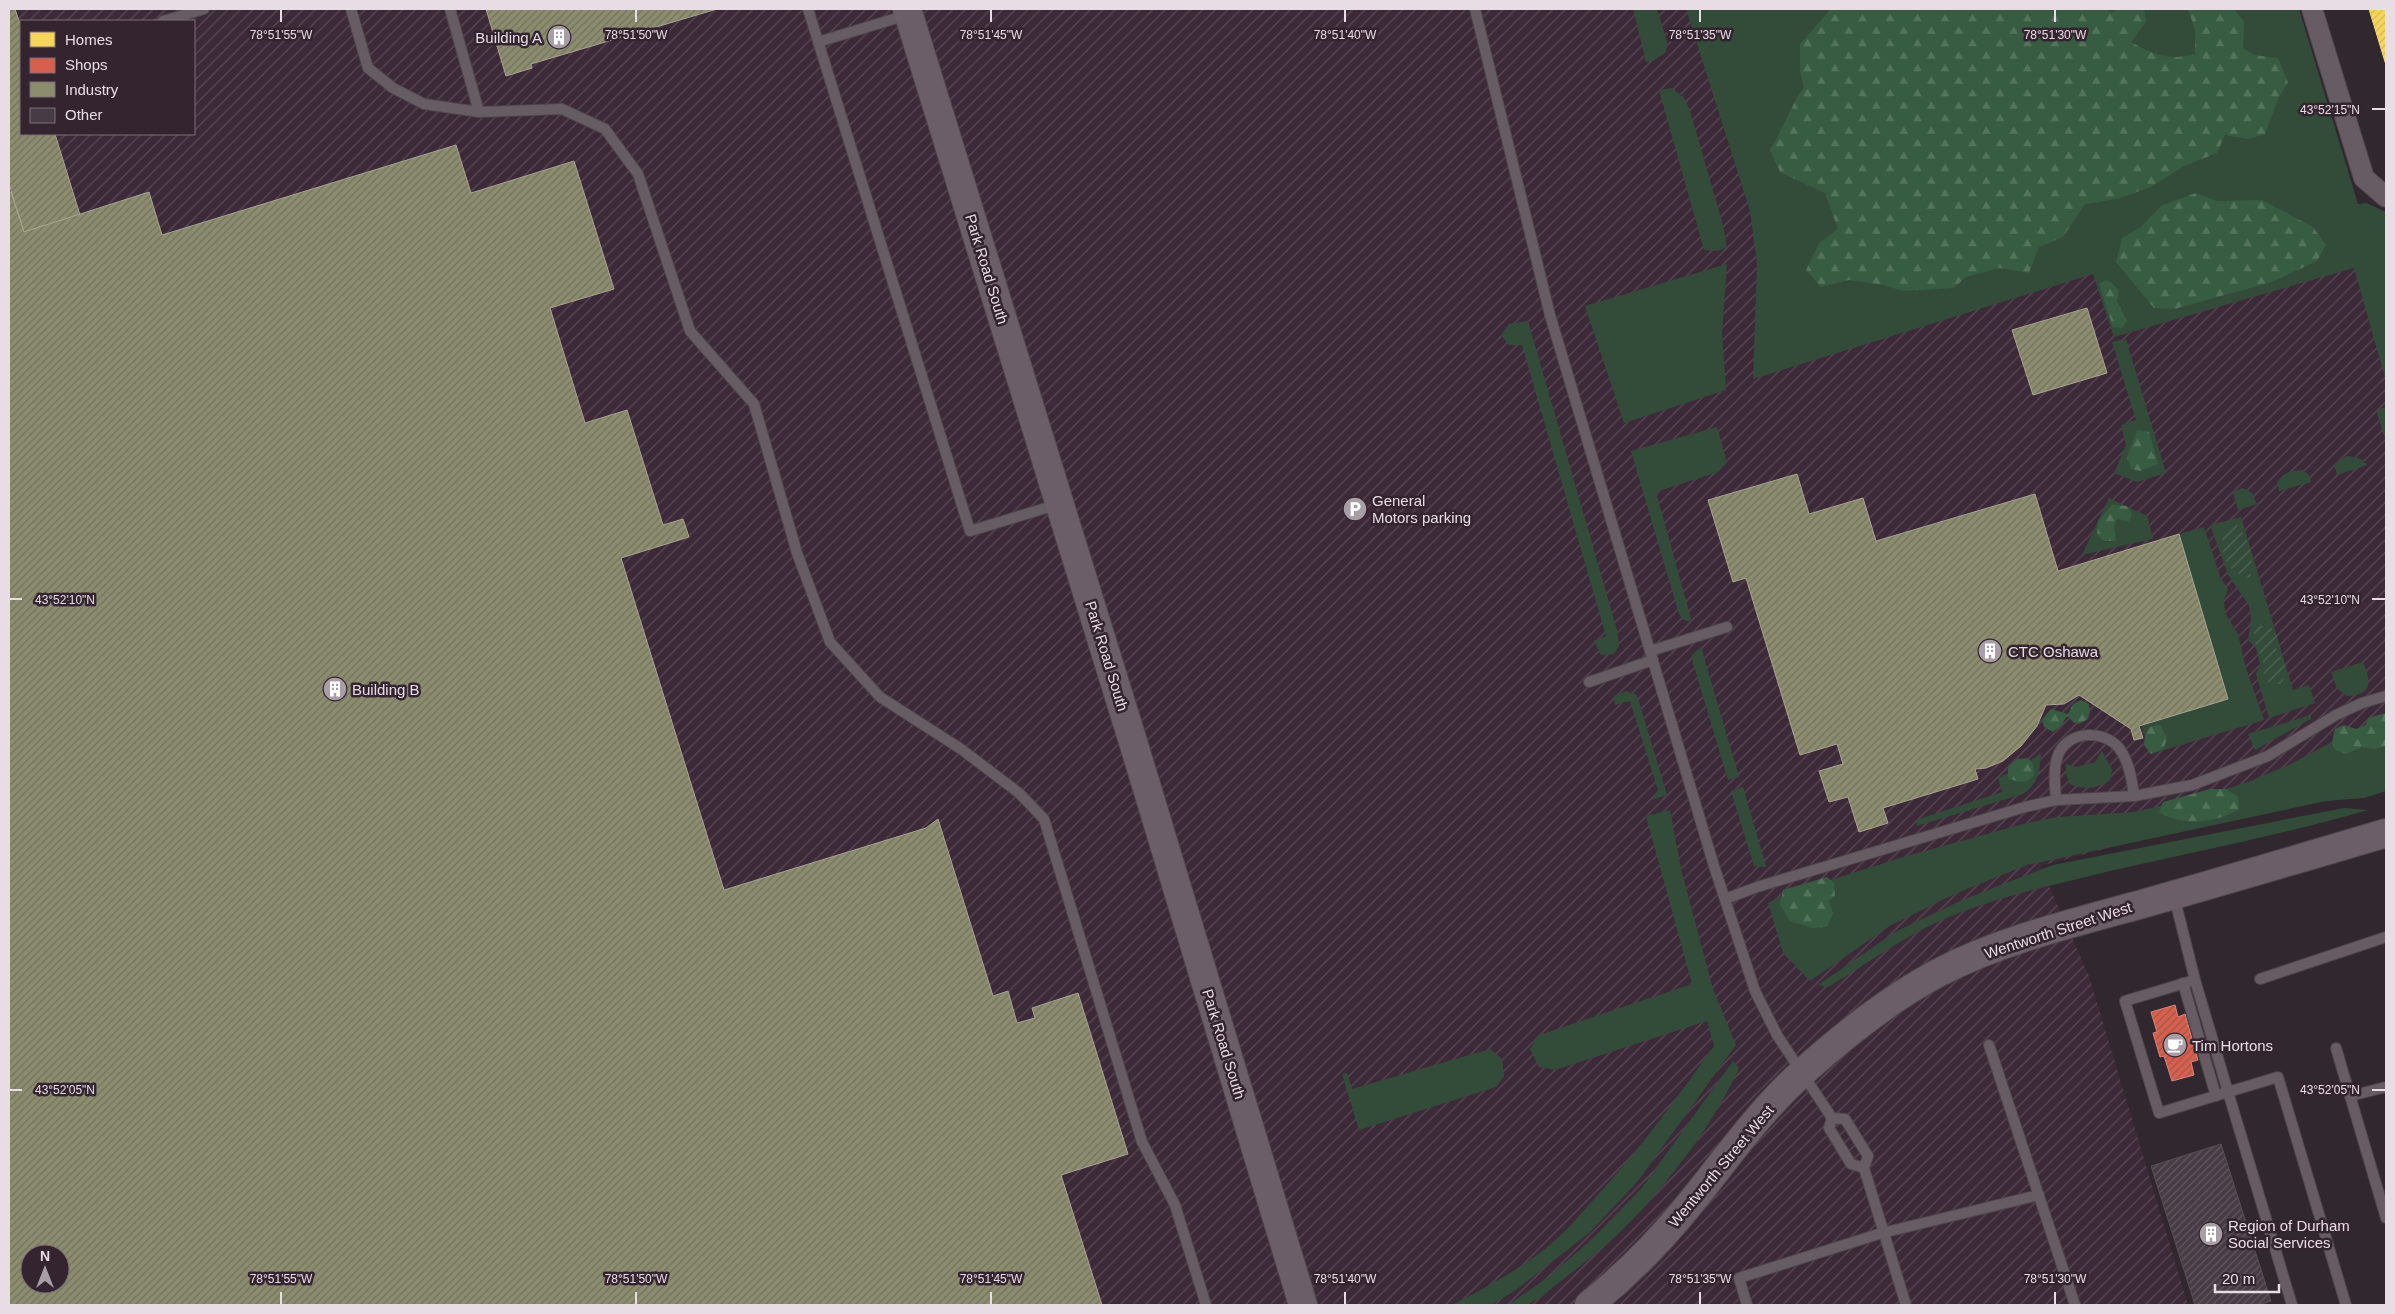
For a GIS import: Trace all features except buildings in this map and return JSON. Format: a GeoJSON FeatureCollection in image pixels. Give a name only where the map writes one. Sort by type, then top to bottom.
{"type":"FeatureCollection","features":[{"type":"Feature","properties":{"kind":"main road","name":"Park Road South"},"geometry":{"type":"LineString","coordinates":[[908,12],[1060,503],[1303,1305]]}},
{"type":"Feature","properties":{"kind":"main road","name":"Wentworth Street West"},"geometry":{"type":"LineString","coordinates":[[1589,1305],[1617,1282],[1683,1212],[1744,1135],[1801,1073],[1871,1016],[1940,972],[2036,934],[2386,833]]}},
{"type":"Feature","properties":{"kind":"street"},"geometry":{"type":"LineString","coordinates":[[2312,9],[2364,178],[2386,197]]}},
{"type":"Feature","properties":{"kind":"lane"},"geometry":{"type":"LineString","coordinates":[[166,20],[204,9]]}},
{"type":"Feature","properties":{"kind":"lane"},"geometry":{"type":"LineString","coordinates":[[351,9],[368,68],[392,88],[424,104],[479,112],[562,109],[605,129],[638,174],[690,331],[754,404],[797,553],[830,642],[880,697],[961,749],[1018,793],[1044,819],[1142,1142],[1175,1205],[1206,1305]]}},
{"type":"Feature","properties":{"kind":"lane"},"geometry":{"type":"LineString","coordinates":[[450,9],[479,112]]}},
{"type":"Feature","properties":{"kind":"lane"},"geometry":{"type":"LineString","coordinates":[[808,9],[970,531],[1060,503]]}},
{"type":"Feature","properties":{"kind":"lane"},"geometry":{"type":"LineString","coordinates":[[1475,9],[1550,315],[1755,992],[1777,1035],[1832,1118]]}},
{"type":"Feature","properties":{"kind":"lane"},"geometry":{"type":"LineString","coordinates":[[818,42],[908,12]]}},
{"type":"Feature","properties":{"kind":"lane"},"geometry":{"type":"LineString","coordinates":[[1588,682],[1652,655],[1727,627]]}},
{"type":"Feature","properties":{"kind":"lane"},"geometry":{"type":"LineString","coordinates":[[1726,899],[1757,887],[2056,800],[2134,796],[2192,785],[2253,763],[2282,749],[2336,715],[2362,703],[2386,696]]}},
{"type":"Feature","properties":{"kind":"lane"},"geometry":{"type":"LineString","coordinates":[[2056,800],[2055,767],[2058,756],[2069,740],[2080,736],[2094,735],[2108,739],[2119,749],[2129,771],[2134,796]]}},
{"type":"Feature","properties":{"kind":"lane"},"geometry":{"type":"LineString","coordinates":[[2174,895],[2195,980],[2292,1305]]}},
{"type":"Feature","properties":{"kind":"lane"},"geometry":{"type":"LineString","coordinates":[[2260,980],[2386,937]]}},
{"type":"Feature","properties":{"kind":"lane"},"geometry":{"type":"LineString","coordinates":[[2195,980],[2125,1001],[2159,1113],[2278,1076],[2346,1305]]}},
{"type":"Feature","properties":{"kind":"lane"},"geometry":{"type":"LineString","coordinates":[[2183,983],[2216,1096]]}},
{"type":"Feature","properties":{"kind":"lane"},"geometry":{"type":"LineString","coordinates":[[1989,1045],[2075,1305]]}},
{"type":"Feature","properties":{"kind":"lane"},"geometry":{"type":"LineString","coordinates":[[2336,1048],[2386,1218]]}},
{"type":"Feature","properties":{"kind":"lane"},"geometry":{"type":"LineString","coordinates":[[2350,1096],[2386,1087]]}},
{"type":"Feature","properties":{"kind":"lane"},"geometry":{"type":"LineString","coordinates":[[1832,1118],[1845,1119],[1868,1156],[1864,1168],[1882,1233],[1906,1305]]}},
{"type":"Feature","properties":{"kind":"lane"},"geometry":{"type":"LineString","coordinates":[[1832,1118],[1829,1128],[1851,1164],[1864,1168]]}},
{"type":"Feature","properties":{"kind":"lane"},"geometry":{"type":"LineString","coordinates":[[1747,1305],[1739,1278],[1882,1233],[2039,1195]]}},
{"type":"Feature","properties":{"kind":"shaded area"},"geometry":{"type":"Polygon","coordinates":[[[9,9],[2285,9],[2386,352],[2386,775],[2040,866],[2089,976],[2188,1305],[9,1305],[9,9]]]}},
{"type":"Feature","properties":{"kind":"green space"},"geometry":{"type":"Polygon","coordinates":[[[1633,9],[1657,9],[1667,42],[1666,52],[1653,61],[1646,62],[1633,9]]]}},
{"type":"Feature","properties":{"kind":"green space"},"geometry":{"type":"Polygon","coordinates":[[[1686,9],[2299,9],[2358,204],[2366,203],[2386,212],[2386,381],[2354,268],[2114,337],[2093,274],[1753,379],[1757,264],[1750,211],[1686,9]]]}},
{"type":"Feature","properties":{"kind":"green space"},"geometry":{"type":"Polygon","coordinates":[[[1831,9],[2106,9],[2113,13],[2117,9],[2144,9],[2146,22],[2131,42],[2162,56],[2178,57],[2195,54],[2195,30],[2188,9],[2234,9],[2244,22],[2243,48],[2254,55],[2278,58],[2288,82],[2278,99],[2265,134],[2248,139],[2225,135],[2217,153],[2184,166],[2151,187],[2117,199],[2085,204],[2063,237],[2039,247],[2029,273],[1999,268],[1966,277],[1954,288],[1903,291],[1884,285],[1849,280],[1821,287],[1806,270],[1819,243],[1838,229],[1825,193],[1780,172],[1770,150],[1804,87],[1800,71],[1800,44],[1831,9]]]}},
{"type":"Feature","properties":{"kind":"green space"},"geometry":{"type":"Polygon","coordinates":[[[1672,88],[1684,98],[1690,111],[1723,225],[1727,247],[1718,251],[1704,250],[1659,90],[1672,88]]]}},
{"type":"Feature","properties":{"kind":"green space"},"geometry":{"type":"Polygon","coordinates":[[[2196,193],[2217,201],[2262,200],[2313,227],[2326,245],[2317,261],[2272,282],[2174,309],[2154,308],[2116,262],[2122,238],[2141,227],[2162,205],[2196,193]]]}},
{"type":"Feature","properties":{"kind":"green space"},"geometry":{"type":"Polygon","coordinates":[[[1727,264],[1722,334],[1726,390],[1624,423],[1585,306],[1727,264]]]}},
{"type":"Feature","properties":{"kind":"green space"},"geometry":{"type":"Polygon","coordinates":[[[2106,280],[2112,283],[2119,291],[2117,301],[2127,321],[2122,328],[2113,327],[2099,284],[2106,280]]]}},
{"type":"Feature","properties":{"kind":"green space"},"geometry":{"type":"Polygon","coordinates":[[[1528,321],[1617,630],[1619,646],[1614,654],[1601,655],[1594,641],[1606,636],[1522,345],[1509,345],[1501,335],[1509,324],[1528,321]]]}},
{"type":"Feature","properties":{"kind":"green space"},"geometry":{"type":"Polygon","coordinates":[[[2126,339],[2166,473],[2137,482],[2114,473],[2126,445],[2121,425],[2136,420],[2112,342],[2126,339]]]}},
{"type":"Feature","properties":{"kind":"green space"},"geometry":{"type":"Polygon","coordinates":[[[2386,407],[2386,442],[2376,410],[2386,407]]]}},
{"type":"Feature","properties":{"kind":"green space"},"geometry":{"type":"Polygon","coordinates":[[[1717,427],[1727,462],[1718,472],[1656,492],[1692,622],[1683,620],[1679,614],[1631,451],[1717,427]]]}},
{"type":"Feature","properties":{"kind":"green space"},"geometry":{"type":"Polygon","coordinates":[[[2137,430],[2149,432],[2158,464],[2140,471],[2131,469],[2127,458],[2137,430]]]}},
{"type":"Feature","properties":{"kind":"green space"},"geometry":{"type":"Polygon","coordinates":[[[2347,456],[2358,458],[2367,465],[2337,475],[2334,464],[2347,456]]]}},
{"type":"Feature","properties":{"kind":"green space"},"geometry":{"type":"Polygon","coordinates":[[[2303,470],[2309,475],[2311,482],[2279,491],[2277,483],[2282,476],[2303,470]]]}},
{"type":"Feature","properties":{"kind":"green space"},"geometry":{"type":"Polygon","coordinates":[[[2243,488],[2252,493],[2257,504],[2238,510],[2233,492],[2243,488]]]}},
{"type":"Feature","properties":{"kind":"green space"},"geometry":{"type":"Polygon","coordinates":[[[2109,498],[2147,516],[2153,539],[2082,555],[2109,498]]]}},
{"type":"Feature","properties":{"kind":"green space"},"geometry":{"type":"Polygon","coordinates":[[[2112,505],[2127,506],[2132,514],[2129,521],[2117,519],[2114,525],[2116,541],[2104,541],[2097,535],[2098,521],[2112,505]]]}},
{"type":"Feature","properties":{"kind":"green space"},"geometry":{"type":"Polygon","coordinates":[[[2241,517],[2293,690],[2309,685],[2315,703],[2269,718],[2256,674],[2260,664],[2256,648],[2248,640],[2251,619],[2249,605],[2228,575],[2210,525],[2241,517]]]}},
{"type":"Feature","properties":{"kind":"green space"},"geometry":{"type":"Polygon","coordinates":[[[2235,523],[2244,535],[2250,549],[2252,563],[2250,578],[2234,571],[2225,559],[2222,544],[2225,527],[2235,523]]]}},
{"type":"Feature","properties":{"kind":"green space"},"geometry":{"type":"Polygon","coordinates":[[[2204,527],[2221,579],[2228,589],[2224,600],[2225,613],[2238,634],[2245,665],[2264,720],[2151,754],[2141,725],[2228,699],[2179,534],[2204,527]]]}},
{"type":"Feature","properties":{"kind":"green space"},"geometry":{"type":"Polygon","coordinates":[[[2259,626],[2270,626],[2277,636],[2276,648],[2286,667],[2282,684],[2270,684],[2264,680],[2263,661],[2256,648],[2254,633],[2259,626]]]}},
{"type":"Feature","properties":{"kind":"green space"},"geometry":{"type":"Polygon","coordinates":[[[1701,647],[1739,777],[1728,780],[1691,656],[1701,647]]]}},
{"type":"Feature","properties":{"kind":"green space"},"geometry":{"type":"Polygon","coordinates":[[[2363,662],[2368,675],[2368,686],[2361,693],[2346,696],[2337,688],[2331,672],[2363,662]]]}},
{"type":"Feature","properties":{"kind":"green space"},"geometry":{"type":"Polygon","coordinates":[[[1626,691],[1637,695],[1667,795],[1652,800],[1658,790],[1630,701],[1615,705],[1614,696],[1626,691]]]}},
{"type":"Feature","properties":{"kind":"green space"},"geometry":{"type":"Polygon","coordinates":[[[2081,700],[2089,704],[2090,712],[2088,719],[2079,724],[2066,717],[2062,725],[2053,732],[2044,727],[2042,720],[2051,709],[2068,714],[2073,704],[2081,700]]]}},
{"type":"Feature","properties":{"kind":"green space"},"geometry":{"type":"Polygon","coordinates":[[[2386,713],[2386,746],[2375,749],[2362,747],[2346,754],[2335,750],[2332,742],[2335,729],[2344,725],[2356,729],[2366,725],[2368,718],[2386,713]]]}},
{"type":"Feature","properties":{"kind":"green space"},"geometry":{"type":"Polygon","coordinates":[[[2311,715],[2311,719],[2255,750],[2248,734],[2311,715]]]}},
{"type":"Feature","properties":{"kind":"green space"},"geometry":{"type":"Polygon","coordinates":[[[2386,718],[2386,791],[2364,798],[2326,801],[2027,865],[1959,892],[1891,925],[1810,981],[1783,953],[1768,903],[1781,896],[1903,857],[2027,823],[2058,817],[2134,812],[2204,796],[2248,782],[2291,764],[2356,729],[2386,718]]]}},
{"type":"Feature","properties":{"kind":"green space"},"geometry":{"type":"Polygon","coordinates":[[[2160,725],[2167,738],[2164,748],[2151,754],[2144,745],[2145,736],[2149,727],[2160,725]]]}},
{"type":"Feature","properties":{"kind":"green space"},"geometry":{"type":"Polygon","coordinates":[[[2102,751],[2112,770],[2110,780],[2090,788],[2070,784],[2066,774],[2066,764],[2076,767],[2095,762],[2102,751]]]}},
{"type":"Feature","properties":{"kind":"green space"},"geometry":{"type":"Polygon","coordinates":[[[2041,753],[2036,781],[2023,794],[1917,826],[1916,820],[2002,792],[1998,778],[2022,766],[2041,753]]]}},
{"type":"Feature","properties":{"kind":"green space"},"geometry":{"type":"Polygon","coordinates":[[[2028,758],[2033,764],[2034,775],[2031,778],[2022,782],[2008,778],[2008,767],[2017,759],[2028,758]]]}},
{"type":"Feature","properties":{"kind":"green space"},"geometry":{"type":"Polygon","coordinates":[[[1743,787],[1766,867],[1754,866],[1731,791],[1743,787]]]}},
{"type":"Feature","properties":{"kind":"green space"},"geometry":{"type":"Polygon","coordinates":[[[2210,789],[2226,789],[2238,797],[2239,809],[2210,820],[2199,821],[2178,820],[2159,812],[2163,802],[2210,789]]]}},
{"type":"Feature","properties":{"kind":"green space"},"geometry":{"type":"Polygon","coordinates":[[[2344,808],[2368,810],[2270,835],[2060,883],[1991,902],[1925,928],[1828,987],[1818,985],[1895,932],[1962,900],[2053,865],[2344,808]]]}},
{"type":"Feature","properties":{"kind":"green space"},"geometry":{"type":"Polygon","coordinates":[[[1670,810],[1681,869],[1713,989],[1736,1045],[1638,1181],[1590,1232],[1516,1290],[1491,1305],[1452,1305],[1512,1272],[1553,1243],[1611,1181],[1671,1105],[1714,1046],[1707,1021],[1555,1070],[1539,1067],[1530,1049],[1539,1035],[1692,984],[1646,816],[1670,810]]]}},
{"type":"Feature","properties":{"kind":"green space"},"geometry":{"type":"Polygon","coordinates":[[[1827,877],[1834,883],[1835,896],[1829,901],[1833,913],[1827,927],[1812,928],[1790,921],[1780,905],[1783,890],[1827,877]]]}},
{"type":"Feature","properties":{"kind":"green space"},"geometry":{"type":"Polygon","coordinates":[[[1490,1049],[1502,1059],[1504,1076],[1496,1087],[1359,1130],[1342,1074],[1347,1073],[1352,1089],[1490,1049]]]}},
{"type":"Feature","properties":{"kind":"green space"},"geometry":{"type":"Polygon","coordinates":[[[1733,1061],[1739,1068],[1717,1109],[1690,1150],[1645,1206],[1608,1243],[1541,1297],[1527,1305],[1508,1305],[1547,1278],[1590,1241],[1641,1189],[1733,1061]]]}},
{"type":"Feature","properties":{"kind":"place","name":"Building A"},"geometry":{"type":"Point","coordinates":[559,37]}},
{"type":"Feature","properties":{"kind":"place","name":"General Motors parking"},"geometry":{"type":"Point","coordinates":[1355,509]}},
{"type":"Feature","properties":{"kind":"place","name":"CTC Oshawa"},"geometry":{"type":"Point","coordinates":[1990,651]}},
{"type":"Feature","properties":{"kind":"place","name":"Building B"},"geometry":{"type":"Point","coordinates":[335,689]}},
{"type":"Feature","properties":{"kind":"place","name":"Tim Hortons"},"geometry":{"type":"Point","coordinates":[2175,1045]}},
{"type":"Feature","properties":{"kind":"place","name":"Region of Durham Social Services"},"geometry":{"type":"Point","coordinates":[2211,1234]}}]}
